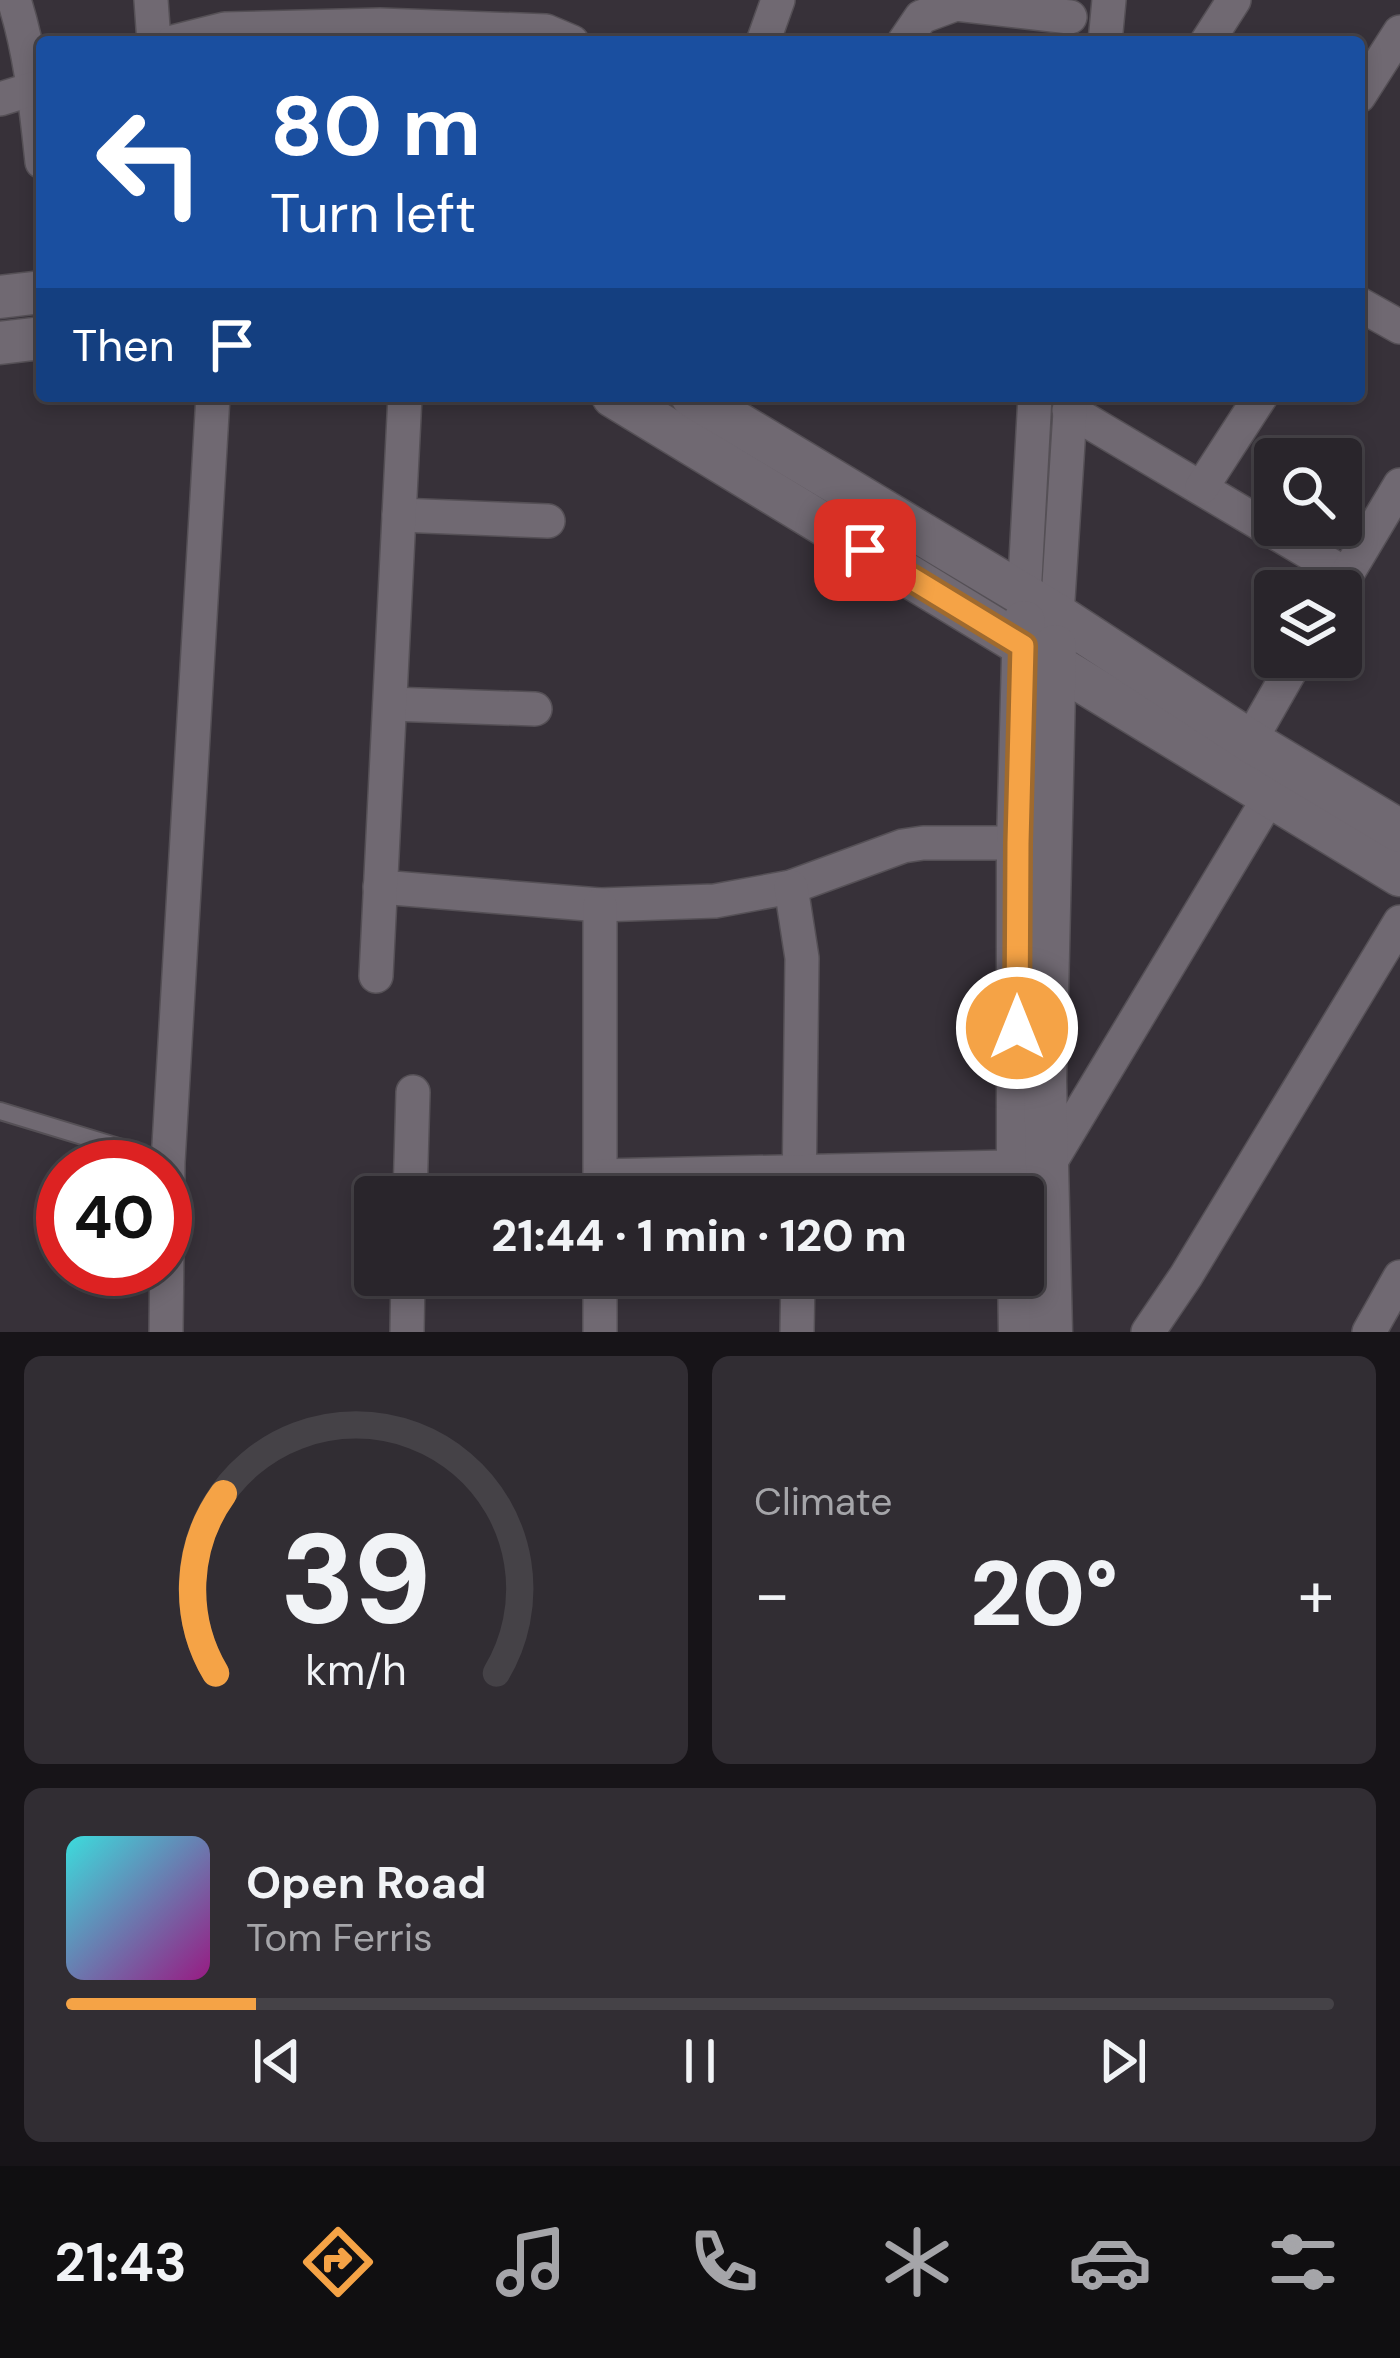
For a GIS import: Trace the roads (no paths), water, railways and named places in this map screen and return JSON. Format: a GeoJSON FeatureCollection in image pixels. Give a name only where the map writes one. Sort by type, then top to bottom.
{"type":"FeatureCollection","features":[{"type":"Feature","properties":{"kind":"street"},"geometry":{"type":"LineString","coordinates":[[14,0],[36,81]]}},
{"type":"Feature","properties":{"kind":"street"},"geometry":{"type":"LineString","coordinates":[[152,0],[154,36]]}},
{"type":"Feature","properties":{"kind":"street"},"geometry":{"type":"LineString","coordinates":[[765,36],[778,0]]}},
{"type":"Feature","properties":{"kind":"street"},"geometry":{"type":"LineString","coordinates":[[1106,36],[1109,0]]}},
{"type":"Feature","properties":{"kind":"street"},"geometry":{"type":"LineString","coordinates":[[1211,36],[1234,0]]}},
{"type":"Feature","properties":{"kind":"street"},"geometry":{"type":"LineString","coordinates":[[908,36],[920,17],[956,4],[1070,20]]}},
{"type":"Feature","properties":{"kind":"street"},"geometry":{"type":"LineString","coordinates":[[197,36],[225,29],[454,23],[558,36]]}},
{"type":"Feature","properties":{"kind":"street"},"geometry":{"type":"LineString","coordinates":[[1365,87],[1400,32]]}},
{"type":"Feature","properties":{"kind":"street"},"geometry":{"type":"LineString","coordinates":[[0,99],[36,89]]}},
{"type":"Feature","properties":{"kind":"street"},"geometry":{"type":"LineString","coordinates":[[0,297],[36,293]]}},
{"type":"Feature","properties":{"kind":"street"},"geometry":{"type":"LineString","coordinates":[[1365,307],[1400,327]]}},
{"type":"Feature","properties":{"kind":"street"},"geometry":{"type":"LineString","coordinates":[[0,343],[36,339]]}},
{"type":"Feature","properties":{"kind":"street"},"geometry":{"type":"LineString","coordinates":[[168,1140],[213,402]]}},
{"type":"Feature","properties":{"kind":"street"},"geometry":{"type":"LineString","coordinates":[[376,976],[405,402]]}},
{"type":"Feature","properties":{"kind":"street"},"geometry":{"type":"LineString","coordinates":[[623,402],[1400,875]]}},
{"type":"Feature","properties":{"kind":"street"},"geometry":{"type":"LineString","coordinates":[[702,402],[1400,831]]}},
{"type":"Feature","properties":{"kind":"street"},"geometry":{"type":"LineString","coordinates":[[1027,1176],[1046,1058],[1035,402]]}},
{"type":"Feature","properties":{"kind":"street"},"geometry":{"type":"LineString","coordinates":[[1202,487],[1258,402]]}},
{"type":"Feature","properties":{"kind":"street"},"geometry":{"type":"LineString","coordinates":[[1040,606],[1070,403],[1323,570]]}},
{"type":"Feature","properties":{"kind":"street"},"geometry":{"type":"LineString","coordinates":[[1350,570],[1400,485]]}},
{"type":"Feature","properties":{"kind":"street"},"geometry":{"type":"LineString","coordinates":[[399,515],[548,520]]}},
{"type":"Feature","properties":{"kind":"street"},"geometry":{"type":"LineString","coordinates":[[1027,1176],[1018,843],[1039,656]]}},
{"type":"Feature","properties":{"kind":"street"},"geometry":{"type":"LineString","coordinates":[[1250,740],[1286,678]]}},
{"type":"Feature","properties":{"kind":"street"},"geometry":{"type":"LineString","coordinates":[[390,704],[535,709]]}},
{"type":"Feature","properties":{"kind":"street"},"geometry":{"type":"LineString","coordinates":[[1028,1176],[1270,796]]}},
{"type":"Feature","properties":{"kind":"street"},"geometry":{"type":"LineString","coordinates":[[380,887],[600,905],[715,901],[791,886],[903,846],[1018,843]]}},
{"type":"Feature","properties":{"kind":"street"},"geometry":{"type":"LineString","coordinates":[[791,886],[802,958],[799,1176]]}},
{"type":"Feature","properties":{"kind":"street"},"geometry":{"type":"LineString","coordinates":[[600,905],[600,1176]]}},
{"type":"Feature","properties":{"kind":"street"},"geometry":{"type":"LineString","coordinates":[[1148,1332],[1400,922]]}},
{"type":"Feature","properties":{"kind":"street"},"geometry":{"type":"LineString","coordinates":[[411,1176],[413,1092]]}},
{"type":"Feature","properties":{"kind":"street"},"geometry":{"type":"LineString","coordinates":[[1369,1332],[1400,1277]]}},
{"type":"Feature","properties":{"kind":"street"},"geometry":{"type":"LineString","coordinates":[[1044,1282],[1052,1332]]}},
{"type":"Feature","properties":{"kind":"street"},"geometry":{"type":"LineString","coordinates":[[166,1296],[166,1332]]}},
{"type":"Feature","properties":{"kind":"street"},"geometry":{"type":"LineString","coordinates":[[406,1332],[407,1296]]}},
{"type":"Feature","properties":{"kind":"street"},"geometry":{"type":"LineString","coordinates":[[600,1296],[600,1332]]}},
{"type":"Feature","properties":{"kind":"street"},"geometry":{"type":"LineString","coordinates":[[797,1332],[798,1296]]}},
{"type":"Feature","properties":{"kind":"street"},"geometry":{"type":"LineString","coordinates":[[1019,1296],[1020,1332]]}},
{"type":"Feature","properties":{"kind":"lane"},"geometry":{"type":"LineString","coordinates":[[0,1111],[95,1140]]}}]}
